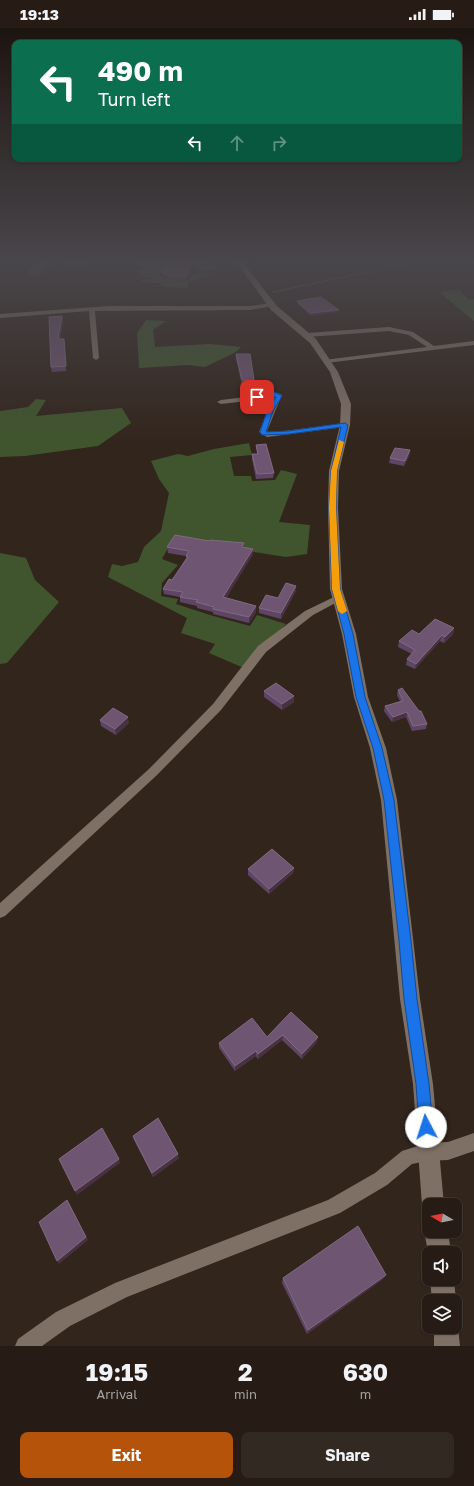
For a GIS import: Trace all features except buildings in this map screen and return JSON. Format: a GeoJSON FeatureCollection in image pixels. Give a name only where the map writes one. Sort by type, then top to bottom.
{"type":"FeatureCollection","features":[{"type":"Feature","properties":{"kind":"street"},"geometry":{"type":"LineString","coordinates":[[93,322],[96,358]]}},
{"type":"Feature","properties":{"kind":"street"},"geometry":{"type":"LineString","coordinates":[[291,322],[306,335],[334,372],[344,396],[347,412],[334,471],[334,542],[338,598],[349,634],[361,697],[378,748],[389,800],[410,999],[423,1084],[427,1152],[432,1198]]}},
{"type":"Feature","properties":{"kind":"street"},"geometry":{"type":"LineString","coordinates":[[306,335],[389,329],[411,333],[434,349]]}},
{"type":"Feature","properties":{"kind":"street"},"geometry":{"type":"LineString","coordinates":[[326,361],[474,343]]}},
{"type":"Feature","properties":{"kind":"street"},"geometry":{"type":"LineString","coordinates":[[221,402],[275,394],[278,395],[263,432],[267,435],[345,425]]}},
{"type":"Feature","properties":{"kind":"street"},"geometry":{"type":"LineString","coordinates":[[0,912],[158,766],[217,707],[262,649],[309,613],[338,598]]}},
{"type":"Feature","properties":{"kind":"street"},"geometry":{"type":"LineString","coordinates":[[25,1346],[63,1319],[122,1290],[334,1207],[381,1178],[408,1157],[427,1152],[448,1151],[474,1142]]}},
{"type":"Feature","properties":{"kind":"street"},"geometry":{"type":"LineString","coordinates":[[446,1334],[447,1346]]}},
{"type":"Feature","properties":{"kind":"green space"},"geometry":{"type":"Polygon","coordinates":[[[145,322],[165,322],[153,330],[155,347],[210,344],[241,347],[236,352],[205,367],[188,365],[139,368],[137,333],[145,322]]]}},
{"type":"Feature","properties":{"kind":"green space"},"geometry":{"type":"Polygon","coordinates":[[[36,399],[46,400],[36,416],[122,408],[131,423],[98,446],[25,456],[0,457],[0,411],[28,407],[36,399]]]}},
{"type":"Feature","properties":{"kind":"green space"},"geometry":{"type":"Polygon","coordinates":[[[249,443],[252,455],[230,457],[234,476],[251,476],[252,481],[275,480],[281,470],[297,474],[279,522],[310,525],[307,554],[286,557],[248,551],[246,547],[174,537],[162,559],[178,565],[162,583],[161,596],[178,599],[176,604],[250,626],[257,615],[286,624],[244,668],[209,653],[215,644],[181,633],[187,618],[108,577],[112,564],[122,566],[138,562],[144,547],[161,531],[169,493],[159,479],[151,461],[178,454],[188,456],[214,449],[249,443]]]}},
{"type":"Feature","properties":{"kind":"green space"},"geometry":{"type":"Polygon","coordinates":[[[0,553],[26,558],[35,580],[59,602],[7,663],[0,664],[0,553]]]}},
{"type":"Feature","properties":{"kind":"slow traffic"},"geometry":{"type":"LineString","coordinates":[[341,442],[334,471],[333,507],[336,589],[342,611]]}},
{"type":"Feature","properties":{"kind":"route"},"geometry":{"type":"LineString","coordinates":[[257,397],[275,394],[279,396],[270,411],[263,432],[267,435],[345,425],[334,471],[333,507],[336,589],[349,634],[361,697],[378,748],[389,800],[395,844],[410,999],[423,1084],[426,1127]]}}]}
